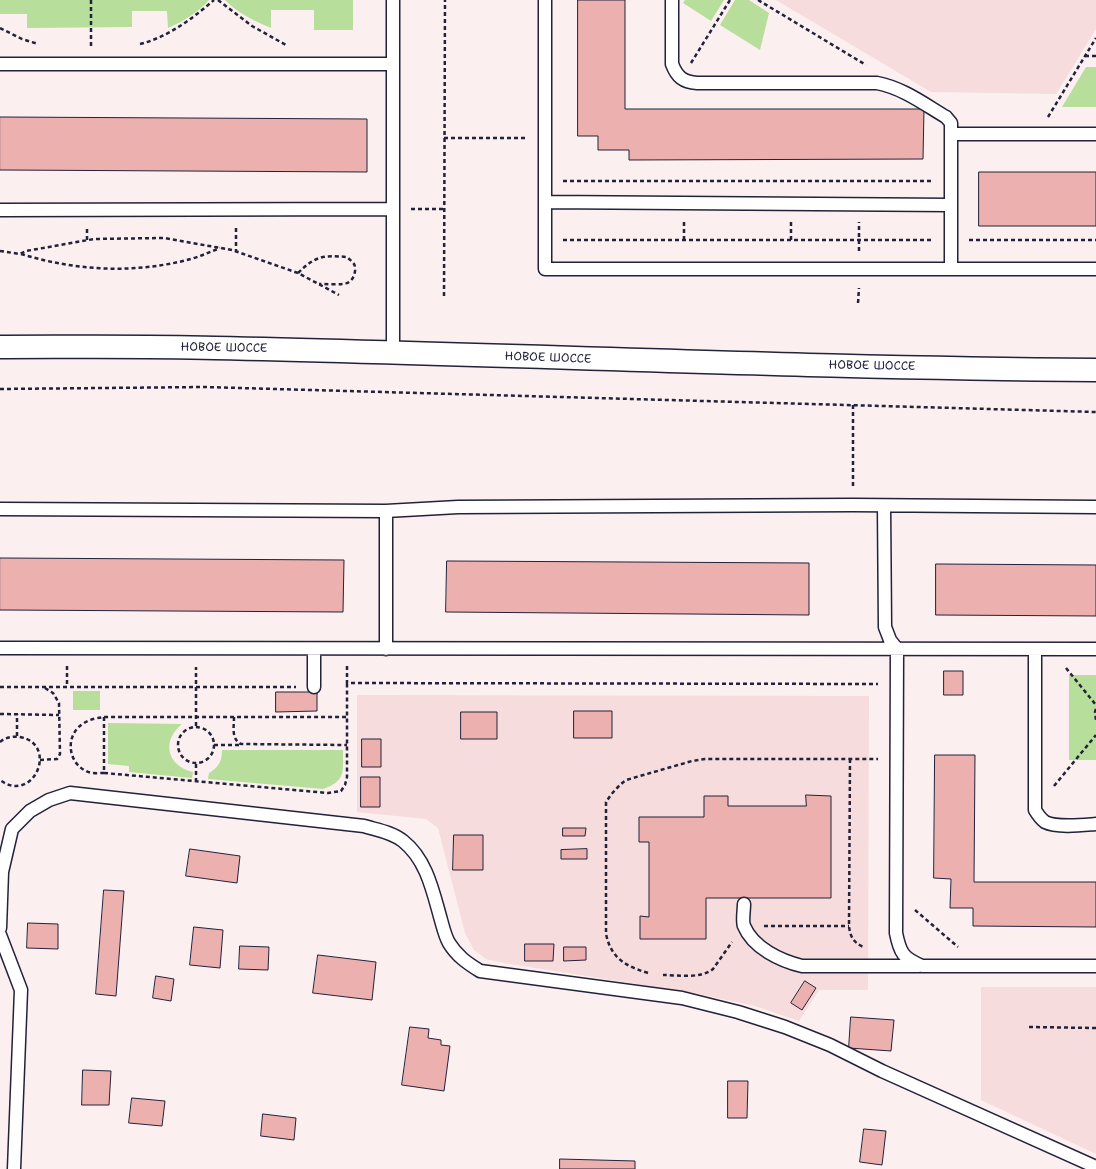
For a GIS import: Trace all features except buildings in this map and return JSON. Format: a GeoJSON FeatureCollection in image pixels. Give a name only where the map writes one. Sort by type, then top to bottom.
{"type":"FeatureCollection","features":[{"type":"Feature","properties":{"kind":"street","name":"НОВОЕ ШОССЕ"},"geometry":{"type":"LineString","coordinates":[[0,347],[213,348],[996,370],[1096,370]]}},
{"type":"Feature","properties":{"kind":"lane"},"geometry":{"type":"LineString","coordinates":[[393,0],[393,353]]}},
{"type":"Feature","properties":{"kind":"lane"},"geometry":{"type":"LineString","coordinates":[[545,0],[544,269],[1096,269]]}},
{"type":"Feature","properties":{"kind":"lane"},"geometry":{"type":"LineString","coordinates":[[672,0],[672,64],[675,72],[682,79],[688,82],[877,83],[898,89],[946,117],[951,123],[951,269]]}},
{"type":"Feature","properties":{"kind":"lane"},"geometry":{"type":"LineString","coordinates":[[0,64],[393,64]]}},
{"type":"Feature","properties":{"kind":"lane"},"geometry":{"type":"LineString","coordinates":[[951,134],[1096,134]]}},
{"type":"Feature","properties":{"kind":"lane"},"geometry":{"type":"LineString","coordinates":[[545,202],[951,205]]}},
{"type":"Feature","properties":{"kind":"lane"},"geometry":{"type":"LineString","coordinates":[[0,210],[393,209]]}},
{"type":"Feature","properties":{"kind":"lane"},"geometry":{"type":"LineString","coordinates":[[884,506],[885,627],[890,640],[897,649],[896,933],[899,947],[903,954],[910,961],[922,966]]}},
{"type":"Feature","properties":{"kind":"lane"},"geometry":{"type":"LineString","coordinates":[[0,509],[386,511],[458,507],[1096,507]]}},
{"type":"Feature","properties":{"kind":"lane"},"geometry":{"type":"LineString","coordinates":[[386,511],[386,649]]}},
{"type":"Feature","properties":{"kind":"lane"},"geometry":{"type":"LineString","coordinates":[[0,648],[1096,649]]}},
{"type":"Feature","properties":{"kind":"lane"},"geometry":{"type":"LineString","coordinates":[[314,649],[314,687]]}},
{"type":"Feature","properties":{"kind":"lane"},"geometry":{"type":"LineString","coordinates":[[1035,649],[1035,810],[1041,819],[1047,823],[1055,825],[1096,824]]}},
{"type":"Feature","properties":{"kind":"lane"},"geometry":{"type":"LineString","coordinates":[[0,928],[1,872],[12,829],[30,811],[49,800],[70,793],[364,826],[390,833],[403,841],[413,851],[422,863],[432,887],[448,941],[456,954],[466,963],[480,971],[682,998],[738,1012],[778,1025],[830,1045],[882,1071],[1096,1167]]}},
{"type":"Feature","properties":{"kind":"lane"},"geometry":{"type":"LineString","coordinates":[[744,904],[744,926],[761,947],[773,956],[802,966],[1096,966]]}},
{"type":"Feature","properties":{"kind":"lane"},"geometry":{"type":"LineString","coordinates":[[0,935],[21,990],[14,1169]]}},
{"type":"Feature","properties":{"kind":"path"},"geometry":{"type":"LineString","coordinates":[[91,0],[91,52]]}},
{"type":"Feature","properties":{"kind":"path"},"geometry":{"type":"LineString","coordinates":[[139,45],[171,32],[195,17],[214,0]]}},
{"type":"Feature","properties":{"kind":"path"},"geometry":{"type":"LineString","coordinates":[[218,0],[252,26],[292,48]]}},
{"type":"Feature","properties":{"kind":"path"},"geometry":{"type":"LineString","coordinates":[[444,296],[445,0]]}},
{"type":"Feature","properties":{"kind":"path"},"geometry":{"type":"LineString","coordinates":[[682,79],[730,0]]}},
{"type":"Feature","properties":{"kind":"path"},"geometry":{"type":"LineString","coordinates":[[758,0],[863,63],[872,71],[877,83]]}},
{"type":"Feature","properties":{"kind":"path"},"geometry":{"type":"LineString","coordinates":[[0,28],[22,39],[42,45]]}},
{"type":"Feature","properties":{"kind":"path"},"geometry":{"type":"LineString","coordinates":[[1037,134],[1096,38]]}},
{"type":"Feature","properties":{"kind":"path"},"geometry":{"type":"LineString","coordinates":[[1085,56],[1096,56]]}},
{"type":"Feature","properties":{"kind":"path"},"geometry":{"type":"LineString","coordinates":[[444,138],[545,138]]}},
{"type":"Feature","properties":{"kind":"path"},"geometry":{"type":"LineString","coordinates":[[562,173],[562,181],[951,181]]}},
{"type":"Feature","properties":{"kind":"path"},"geometry":{"type":"LineString","coordinates":[[236,209],[236,251]]}},
{"type":"Feature","properties":{"kind":"path"},"geometry":{"type":"LineString","coordinates":[[393,209],[444,209]]}},
{"type":"Feature","properties":{"kind":"path"},"geometry":{"type":"LineString","coordinates":[[20,254],[26,251],[94,239],[164,238],[236,251],[298,273],[339,295]]}},
{"type":"Feature","properties":{"kind":"path"},"geometry":{"type":"LineString","coordinates":[[545,240],[1096,240]]}},
{"type":"Feature","properties":{"kind":"path"},"geometry":{"type":"LineString","coordinates":[[0,250],[47,262],[95,269],[144,268],[191,259],[220,248]]}},
{"type":"Feature","properties":{"kind":"path"},"geometry":{"type":"LineString","coordinates":[[298,273],[308,263],[326,256],[347,257],[354,264],[354,275],[352,280],[348,283],[318,284]]}},
{"type":"Feature","properties":{"kind":"path"},"geometry":{"type":"LineString","coordinates":[[0,389],[204,387],[1096,412]]}},
{"type":"Feature","properties":{"kind":"path"},"geometry":{"type":"LineString","coordinates":[[853,405],[853,506]]}},
{"type":"Feature","properties":{"kind":"path"},"geometry":{"type":"LineString","coordinates":[[196,649],[196,726]]}},
{"type":"Feature","properties":{"kind":"path"},"geometry":{"type":"LineString","coordinates":[[347,649],[347,683],[347,717],[347,778],[341,791],[328,793],[87,772],[79,767],[73,759],[70,745],[72,736],[77,728],[84,723],[104,717],[347,717]]}},
{"type":"Feature","properties":{"kind":"path"},"geometry":{"type":"LineString","coordinates":[[1051,649],[1096,705]]}},
{"type":"Feature","properties":{"kind":"path"},"geometry":{"type":"LineString","coordinates":[[347,683],[897,684]]}},
{"type":"Feature","properties":{"kind":"path"},"geometry":{"type":"LineString","coordinates":[[0,687],[314,687]]}},
{"type":"Feature","properties":{"kind":"path"},"geometry":{"type":"LineString","coordinates":[[40,760],[57,760],[59,757],[60,715],[58,700],[53,694],[43,687]]}},
{"type":"Feature","properties":{"kind":"path"},"geometry":{"type":"LineString","coordinates":[[1096,709],[1096,720]]}},
{"type":"Feature","properties":{"kind":"path"},"geometry":{"type":"LineString","coordinates":[[0,714],[60,715]]}},
{"type":"Feature","properties":{"kind":"path"},"geometry":{"type":"LineString","coordinates":[[17,714],[17,736]]}},
{"type":"Feature","properties":{"kind":"path"},"geometry":{"type":"LineString","coordinates":[[104,717],[104,773]]}},
{"type":"Feature","properties":{"kind":"path"},"geometry":{"type":"LineString","coordinates":[[234,717],[234,735],[237,742],[247,745]]}},
{"type":"Feature","properties":{"kind":"path"},"geometry":{"type":"LineString","coordinates":[[196,726],[209,732],[213,738],[214,745],[209,758],[196,763],[184,759],[178,748],[180,735],[190,727],[196,726]]}},
{"type":"Feature","properties":{"kind":"path"},"geometry":{"type":"LineString","coordinates":[[1035,810],[1096,735]]}},
{"type":"Feature","properties":{"kind":"path"},"geometry":{"type":"LineString","coordinates":[[0,742],[17,736],[24,738],[36,746],[40,760],[39,770],[34,778],[25,784],[16,786],[5,784],[0,780]]}},
{"type":"Feature","properties":{"kind":"path"},"geometry":{"type":"LineString","coordinates":[[214,745],[347,745]]}},
{"type":"Feature","properties":{"kind":"path"},"geometry":{"type":"LineString","coordinates":[[850,759],[849,926],[850,934],[854,940],[864,948],[868,947]]}},
{"type":"Feature","properties":{"kind":"path"},"geometry":{"type":"LineString","coordinates":[[650,974],[642,972],[618,959],[608,945],[606,934],[606,802],[612,792],[626,780],[698,760],[869,759]]}},
{"type":"Feature","properties":{"kind":"path"},"geometry":{"type":"LineString","coordinates":[[196,763],[196,782]]}},
{"type":"Feature","properties":{"kind":"path"},"geometry":{"type":"LineString","coordinates":[[896,895],[980,966]]}},
{"type":"Feature","properties":{"kind":"path"},"geometry":{"type":"LineString","coordinates":[[656,975],[699,975],[709,973],[744,926],[849,926]]}},
{"type":"Feature","properties":{"kind":"path"},"geometry":{"type":"LineString","coordinates":[[1029,1027],[1096,1028]]}},
{"type":"Feature","properties":{"kind":"shaded area"},"geometry":{"type":"Polygon","coordinates":[[[776,0],[1096,0],[1096,29],[1056,94],[931,92],[776,0]]]}},
{"type":"Feature","properties":{"kind":"shaded area"},"geometry":{"type":"Polygon","coordinates":[[[357,695],[869,696],[868,990],[819,990],[799,1021],[755,1006],[694,993],[486,959],[474,950],[465,933],[438,828],[426,819],[357,812],[357,695]]]}},
{"type":"Feature","properties":{"kind":"shaded area"},"geometry":{"type":"Polygon","coordinates":[[[981,987],[1096,987],[1096,1154],[981,1100],[981,987]]]}},
{"type":"Feature","properties":{"kind":"green space"},"geometry":{"type":"Polygon","coordinates":[[[0,0],[209,0],[190,16],[168,28],[167,11],[132,11],[132,27],[27,28],[27,14],[0,14],[0,0]]]}},
{"type":"Feature","properties":{"kind":"green space"},"geometry":{"type":"Polygon","coordinates":[[[225,0],[353,0],[353,30],[314,30],[314,10],[271,10],[271,28],[246,16],[225,0]]]}},
{"type":"Feature","properties":{"kind":"green space"},"geometry":{"type":"Polygon","coordinates":[[[685,0],[724,0],[711,21],[683,3],[685,0]]]}},
{"type":"Feature","properties":{"kind":"green space"},"geometry":{"type":"Polygon","coordinates":[[[735,0],[749,0],[769,13],[760,50],[720,25],[735,0]]]}},
{"type":"Feature","properties":{"kind":"green space"},"geometry":{"type":"Polygon","coordinates":[[[1086,67],[1096,67],[1096,107],[1062,107],[1086,67]]]}},
{"type":"Feature","properties":{"kind":"green space"},"geometry":{"type":"Polygon","coordinates":[[[1069,675],[1096,675],[1096,760],[1069,760],[1069,675]]]}},
{"type":"Feature","properties":{"kind":"green space"},"geometry":{"type":"Polygon","coordinates":[[[73,691],[100,691],[100,710],[73,710],[73,691]]]}},
{"type":"Feature","properties":{"kind":"green space"},"geometry":{"type":"Polygon","coordinates":[[[108,723],[182,724],[171,738],[169,745],[170,752],[177,764],[184,769],[193,772],[192,778],[129,772],[129,766],[108,764],[108,723]]]}},
{"type":"Feature","properties":{"kind":"green space"},"geometry":{"type":"Polygon","coordinates":[[[222,750],[343,750],[343,770],[342,775],[336,783],[323,789],[208,779],[209,773],[219,763],[222,750]]]}}]}
